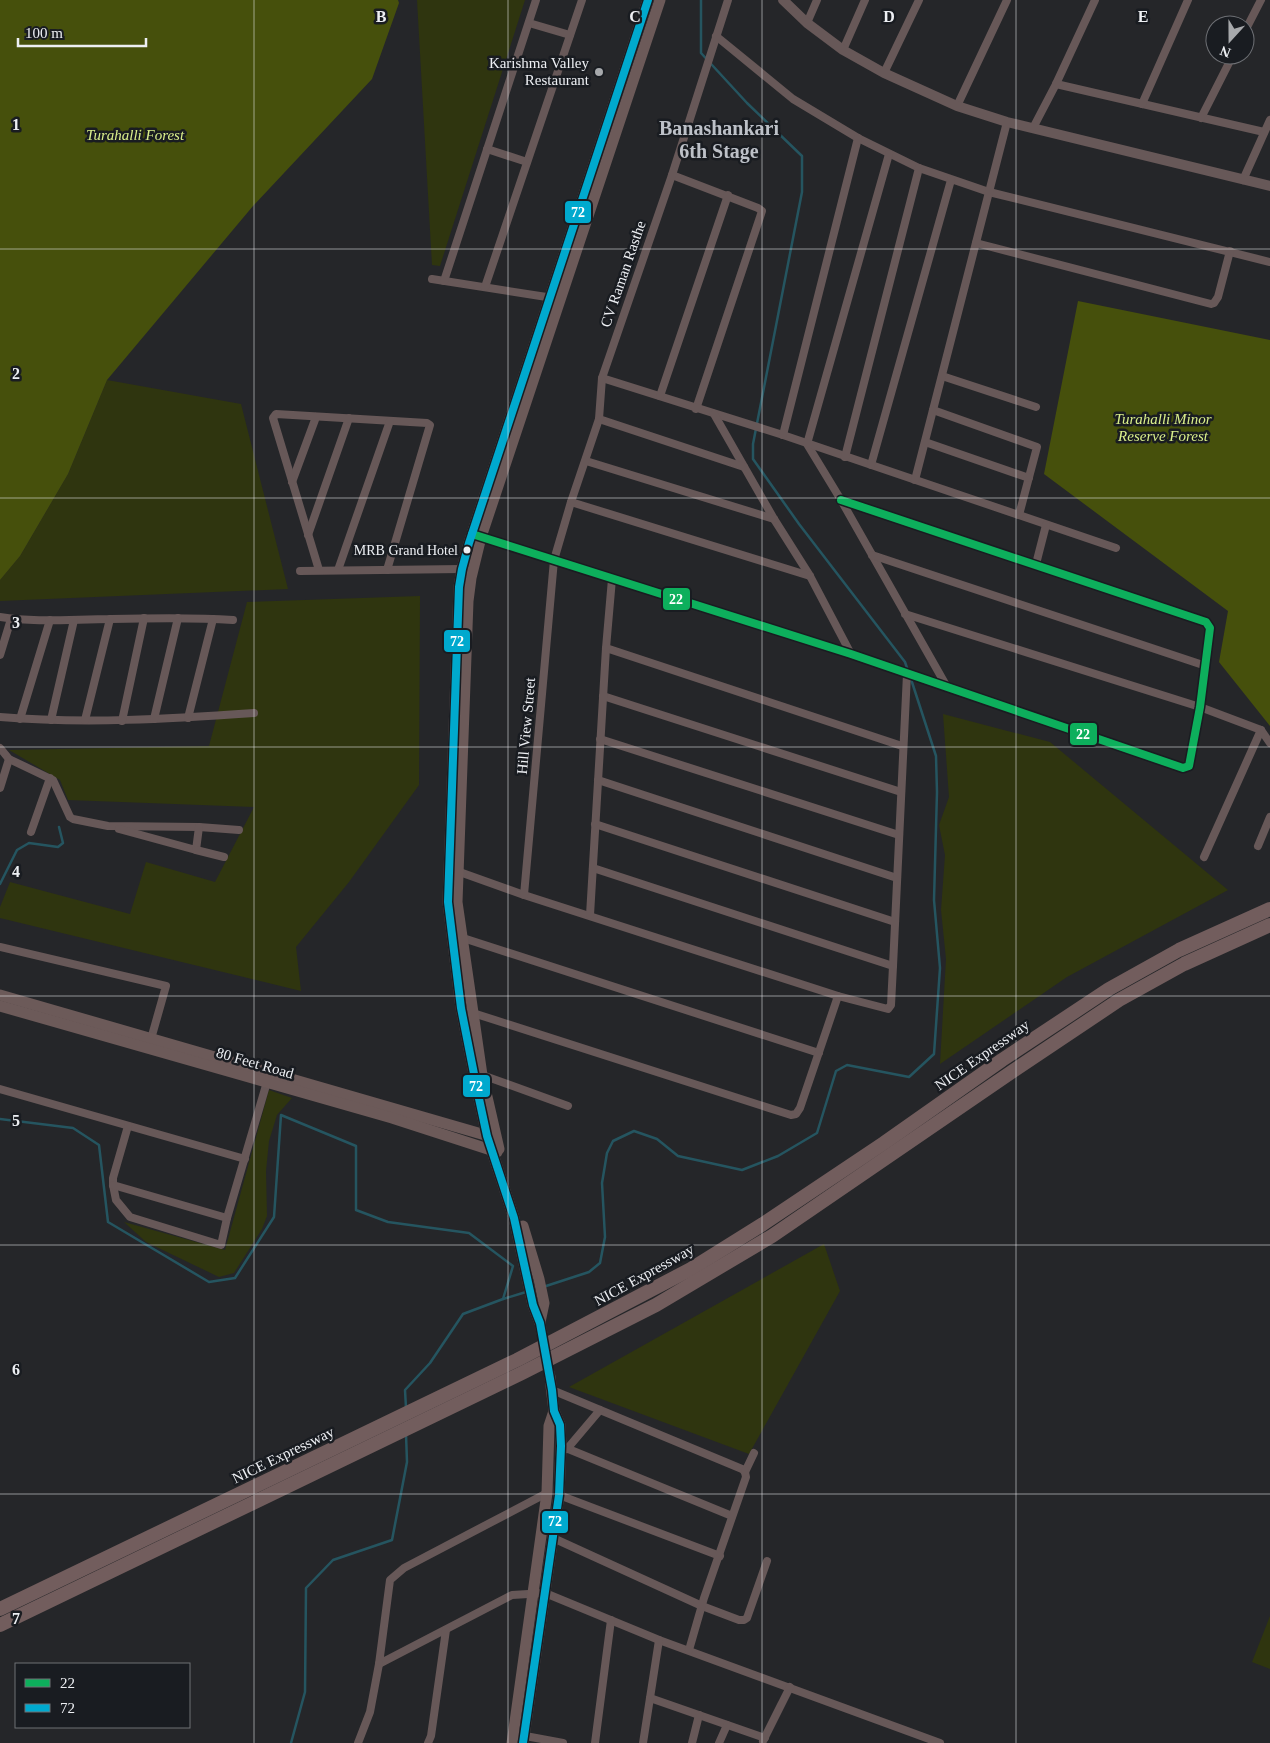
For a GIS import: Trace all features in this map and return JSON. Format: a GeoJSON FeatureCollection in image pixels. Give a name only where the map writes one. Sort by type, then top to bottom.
{"type":"FeatureCollection","features":[{"type":"Feature","properties":{"kind":"highway","name":"NICE Expressway"},"geometry":{"type":"LineString","coordinates":[[0,1625],[391,1428],[416,1408],[556,1341],[691,1269],[788,1208],[1002,1060],[1109,989],[1179,950],[1270,909]]}},
{"type":"Feature","properties":{"kind":"highway","name":"NICE Expressway"},"geometry":{"type":"LineString","coordinates":[[0,1610],[391,1428],[415,1424],[656,1305],[772,1236],[1119,1000],[1184,964],[1270,925]]}},
{"type":"Feature","properties":{"kind":"main road"},"geometry":{"type":"LineString","coordinates":[[555,299],[648,0]]}},
{"type":"Feature","properties":{"kind":"main road"},"geometry":{"type":"LineString","coordinates":[[491,1137],[453,870],[462,569],[476,536],[555,299],[660,0]]}},
{"type":"Feature","properties":{"kind":"main road"},"geometry":{"type":"LineString","coordinates":[[476,536],[468,601],[453,870],[448,902],[461,1008],[491,1137],[534,1280],[539,1304]]}},
{"type":"Feature","properties":{"kind":"main road","name":"80 Feet Road"},"geometry":{"type":"LineString","coordinates":[[0,995],[491,1137]]}},
{"type":"Feature","properties":{"kind":"main road","name":"80 Feet Road"},"geometry":{"type":"LineString","coordinates":[[0,1006],[392,1118],[496,1152]]}},
{"type":"Feature","properties":{"kind":"main road"},"geometry":{"type":"LineString","coordinates":[[518,1739],[532,1594],[564,1447],[560,1425],[554,1411],[550,1377]]}},
{"type":"Feature","properties":{"kind":"main road"},"geometry":{"type":"LineString","coordinates":[[518,1739],[545,1593],[553,1538],[553,1494],[549,1426],[554,1411]]}},
{"type":"Feature","properties":{"kind":"street"},"geometry":{"type":"LineString","coordinates":[[444,281],[536,0]]}},
{"type":"Feature","properties":{"kind":"street"},"geometry":{"type":"LineString","coordinates":[[485,288],[582,0]]}},
{"type":"Feature","properties":{"kind":"street","name":"CV Raman Rasthe"},"geometry":{"type":"LineString","coordinates":[[554,560],[571,502],[599,420],[602,378],[672,175],[728,0]]}},
{"type":"Feature","properties":{"kind":"street"},"geometry":{"type":"LineString","coordinates":[[783,0],[807,23],[843,50],[884,73],[957,106],[1007,122],[1270,186]]}},
{"type":"Feature","properties":{"kind":"street"},"geometry":{"type":"LineString","coordinates":[[807,23],[817,0]]}},
{"type":"Feature","properties":{"kind":"street"},"geometry":{"type":"LineString","coordinates":[[843,50],[865,0]]}},
{"type":"Feature","properties":{"kind":"street"},"geometry":{"type":"LineString","coordinates":[[884,73],[919,0]]}},
{"type":"Feature","properties":{"kind":"street"},"geometry":{"type":"LineString","coordinates":[[957,106],[1007,0]]}},
{"type":"Feature","properties":{"kind":"street"},"geometry":{"type":"LineString","coordinates":[[1033,128],[1056,84],[1095,0]]}},
{"type":"Feature","properties":{"kind":"street"},"geometry":{"type":"LineString","coordinates":[[1142,104],[1188,0]]}},
{"type":"Feature","properties":{"kind":"street"},"geometry":{"type":"LineString","coordinates":[[1253,15],[1261,0]]}},
{"type":"Feature","properties":{"kind":"street"},"geometry":{"type":"LineString","coordinates":[[529,23],[570,35]]}},
{"type":"Feature","properties":{"kind":"street"},"geometry":{"type":"LineString","coordinates":[[716,36],[793,99],[858,138],[919,168],[989,192],[1270,262]]}},
{"type":"Feature","properties":{"kind":"street"},"geometry":{"type":"LineString","coordinates":[[1201,118],[1228,65]]}},
{"type":"Feature","properties":{"kind":"street"},"geometry":{"type":"LineString","coordinates":[[1056,84],[1264,132]]}},
{"type":"Feature","properties":{"kind":"street"},"geometry":{"type":"LineString","coordinates":[[1243,180],[1270,120]]}},
{"type":"Feature","properties":{"kind":"street"},"geometry":{"type":"LineString","coordinates":[[915,480],[1007,122]]}},
{"type":"Feature","properties":{"kind":"street"},"geometry":{"type":"LineString","coordinates":[[783,435],[858,138]]}},
{"type":"Feature","properties":{"kind":"street"},"geometry":{"type":"LineString","coordinates":[[487,149],[527,162]]}},
{"type":"Feature","properties":{"kind":"street"},"geometry":{"type":"LineString","coordinates":[[889,154],[807,444],[841,500],[947,688]]}},
{"type":"Feature","properties":{"kind":"street"},"geometry":{"type":"LineString","coordinates":[[845,457],[919,168]]}},
{"type":"Feature","properties":{"kind":"street"},"geometry":{"type":"LineString","coordinates":[[672,175],[728,195],[758,208],[762,213],[696,409]]}},
{"type":"Feature","properties":{"kind":"street"},"geometry":{"type":"LineString","coordinates":[[871,465],[951,180]]}},
{"type":"Feature","properties":{"kind":"street"},"geometry":{"type":"LineString","coordinates":[[660,396],[728,195]]}},
{"type":"Feature","properties":{"kind":"street"},"geometry":{"type":"LineString","coordinates":[[976,243],[1211,304],[1218,297],[1230,251]]}},
{"type":"Feature","properties":{"kind":"street"},"geometry":{"type":"LineString","coordinates":[[432,279],[555,299]]}},
{"type":"Feature","properties":{"kind":"street"},"geometry":{"type":"LineString","coordinates":[[942,376],[1036,407]]}},
{"type":"Feature","properties":{"kind":"street"},"geometry":{"type":"LineString","coordinates":[[602,378],[783,435],[1116,548]]}},
{"type":"Feature","properties":{"kind":"street"},"geometry":{"type":"LineString","coordinates":[[933,410],[1037,447],[1019,514]]}},
{"type":"Feature","properties":{"kind":"street"},"geometry":{"type":"LineString","coordinates":[[319,570],[273,416],[276,414],[427,423],[431,426],[387,570]]}},
{"type":"Feature","properties":{"kind":"street"},"geometry":{"type":"LineString","coordinates":[[714,414],[774,519],[810,576],[851,654]]}},
{"type":"Feature","properties":{"kind":"street"},"geometry":{"type":"LineString","coordinates":[[292,482],[316,416]]}},
{"type":"Feature","properties":{"kind":"street"},"geometry":{"type":"LineString","coordinates":[[308,535],[349,418]]}},
{"type":"Feature","properties":{"kind":"street"},"geometry":{"type":"LineString","coordinates":[[599,420],[744,467]]}},
{"type":"Feature","properties":{"kind":"street"},"geometry":{"type":"LineString","coordinates":[[338,570],[390,421]]}},
{"type":"Feature","properties":{"kind":"street"},"geometry":{"type":"LineString","coordinates":[[926,442],[1030,478]]}},
{"type":"Feature","properties":{"kind":"street"},"geometry":{"type":"LineString","coordinates":[[586,461],[774,519]]}},
{"type":"Feature","properties":{"kind":"street"},"geometry":{"type":"LineString","coordinates":[[476,536],[851,654],[1183,768],[1188,768],[1206,666],[1210,628],[1206,622],[841,500]]}},
{"type":"Feature","properties":{"kind":"street"},"geometry":{"type":"LineString","coordinates":[[571,502],[810,576]]}},
{"type":"Feature","properties":{"kind":"street"},"geometry":{"type":"LineString","coordinates":[[1036,564],[1046,525]]}},
{"type":"Feature","properties":{"kind":"street"},"geometry":{"type":"LineString","coordinates":[[872,555],[1206,666]]}},
{"type":"Feature","properties":{"kind":"street","name":"Hill View Street"},"geometry":{"type":"LineString","coordinates":[[524,895],[554,560]]}},
{"type":"Feature","properties":{"kind":"street"},"geometry":{"type":"LineString","coordinates":[[300,571],[462,569]]}},
{"type":"Feature","properties":{"kind":"street"},"geometry":{"type":"LineString","coordinates":[[590,915],[600,739],[612,579]]}},
{"type":"Feature","properties":{"kind":"street"},"geometry":{"type":"LineString","coordinates":[[905,614],[1200,707],[1262,730],[1270,743]]}},
{"type":"Feature","properties":{"kind":"street"},"geometry":{"type":"LineString","coordinates":[[0,617],[50,620],[110,618],[213,618],[233,620]]}},
{"type":"Feature","properties":{"kind":"street"},"geometry":{"type":"LineString","coordinates":[[85,720],[110,618]]}},
{"type":"Feature","properties":{"kind":"street"},"geometry":{"type":"LineString","coordinates":[[122,720],[144,618]]}},
{"type":"Feature","properties":{"kind":"street"},"geometry":{"type":"LineString","coordinates":[[154,719],[178,618]]}},
{"type":"Feature","properties":{"kind":"street"},"geometry":{"type":"LineString","coordinates":[[188,718],[213,618]]}},
{"type":"Feature","properties":{"kind":"street"},"geometry":{"type":"LineString","coordinates":[[0,655],[11,619]]}},
{"type":"Feature","properties":{"kind":"street"},"geometry":{"type":"LineString","coordinates":[[20,719],[50,620]]}},
{"type":"Feature","properties":{"kind":"street"},"geometry":{"type":"LineString","coordinates":[[51,720],[74,620]]}},
{"type":"Feature","properties":{"kind":"street"},"geometry":{"type":"LineString","coordinates":[[606,648],[902,746]]}},
{"type":"Feature","properties":{"kind":"street"},"geometry":{"type":"LineString","coordinates":[[453,870],[524,895],[838,996],[888,1009],[891,1005],[898,878],[902,746],[907,674]]}},
{"type":"Feature","properties":{"kind":"street"},"geometry":{"type":"LineString","coordinates":[[603,696],[901,792]]}},
{"type":"Feature","properties":{"kind":"street"},"geometry":{"type":"LineString","coordinates":[[0,717],[51,720],[122,720],[254,713]]}},
{"type":"Feature","properties":{"kind":"street"},"geometry":{"type":"LineString","coordinates":[[1204,857],[1262,730]]}},
{"type":"Feature","properties":{"kind":"street"},"geometry":{"type":"LineString","coordinates":[[600,739],[899,835]]}},
{"type":"Feature","properties":{"kind":"street"},"geometry":{"type":"LineString","coordinates":[[0,748],[9,759],[50,778],[54,782],[71,818],[224,857]]}},
{"type":"Feature","properties":{"kind":"street"},"geometry":{"type":"LineString","coordinates":[[0,788],[9,759]]}},
{"type":"Feature","properties":{"kind":"street"},"geometry":{"type":"LineString","coordinates":[[31,832],[50,778]]}},
{"type":"Feature","properties":{"kind":"street"},"geometry":{"type":"LineString","coordinates":[[598,780],[898,878]]}},
{"type":"Feature","properties":{"kind":"street"},"geometry":{"type":"LineString","coordinates":[[1258,846],[1270,817]]}},
{"type":"Feature","properties":{"kind":"street"},"geometry":{"type":"LineString","coordinates":[[595,824],[895,922]]}},
{"type":"Feature","properties":{"kind":"street"},"geometry":{"type":"LineString","coordinates":[[108,826],[199,827],[239,830]]}},
{"type":"Feature","properties":{"kind":"street"},"geometry":{"type":"LineString","coordinates":[[196,850],[199,827]]}},
{"type":"Feature","properties":{"kind":"street"},"geometry":{"type":"LineString","coordinates":[[593,868],[893,966]]}},
{"type":"Feature","properties":{"kind":"street"},"geometry":{"type":"LineString","coordinates":[[463,938],[819,1053]]}},
{"type":"Feature","properties":{"kind":"street"},"geometry":{"type":"LineString","coordinates":[[0,947],[166,986],[152,1039]]}},
{"type":"Feature","properties":{"kind":"street"},"geometry":{"type":"LineString","coordinates":[[473,1013],[791,1115],[796,1114],[800,1108],[838,996]]}},
{"type":"Feature","properties":{"kind":"street"},"geometry":{"type":"LineString","coordinates":[[482,1075],[568,1106]]}},
{"type":"Feature","properties":{"kind":"street"},"geometry":{"type":"LineString","coordinates":[[128,1126],[113,1185],[116,1200],[130,1217],[221,1245],[227,1218],[267,1082]]}},
{"type":"Feature","properties":{"kind":"street"},"geometry":{"type":"LineString","coordinates":[[0,1089],[244,1158]]}},
{"type":"Feature","properties":{"kind":"street"},"geometry":{"type":"LineString","coordinates":[[113,1185],[227,1218]]}},
{"type":"Feature","properties":{"kind":"street"},"geometry":{"type":"LineString","coordinates":[[552,1390],[742,1469],[745,1472]]}},
{"type":"Feature","properties":{"kind":"street"},"geometry":{"type":"LineString","coordinates":[[600,1410],[564,1447],[732,1516]]}},
{"type":"Feature","properties":{"kind":"street"},"geometry":{"type":"LineString","coordinates":[[689,1650],[746,1477],[745,1472],[754,1453]]}},
{"type":"Feature","properties":{"kind":"street"},"geometry":{"type":"LineString","coordinates":[[358,1743],[370,1712],[379,1664],[390,1580],[404,1568],[553,1494],[720,1556]]}},
{"type":"Feature","properties":{"kind":"street"},"geometry":{"type":"LineString","coordinates":[[553,1538],[702,1606],[739,1620],[746,1618],[767,1561]]}},
{"type":"Feature","properties":{"kind":"street"},"geometry":{"type":"LineString","coordinates":[[379,1664],[512,1595],[545,1593],[659,1640],[940,1743]]}},
{"type":"Feature","properties":{"kind":"street"},"geometry":{"type":"LineString","coordinates":[[594,1743],[611,1620]]}},
{"type":"Feature","properties":{"kind":"street"},"geometry":{"type":"LineString","coordinates":[[428,1743],[431,1736],[446,1630]]}},
{"type":"Feature","properties":{"kind":"street"},"geometry":{"type":"LineString","coordinates":[[643,1743],[659,1640]]}},
{"type":"Feature","properties":{"kind":"street"},"geometry":{"type":"LineString","coordinates":[[650,1698],[727,1725],[763,1741],[790,1687]]}},
{"type":"Feature","properties":{"kind":"street"},"geometry":{"type":"LineString","coordinates":[[692,1743],[699,1715]]}},
{"type":"Feature","properties":{"kind":"street"},"geometry":{"type":"LineString","coordinates":[[719,1743],[727,1725]]}},
{"type":"Feature","properties":{"kind":"street"},"geometry":{"type":"LineString","coordinates":[[518,1739],[563,1743]]}},
{"type":"Feature","properties":{"kind":"green space","name":"Turahalli Forest"},"geometry":{"type":"Polygon","coordinates":[[[0,0],[398,0],[399,3],[372,79],[253,206],[107,380],[68,474],[20,556],[0,580],[0,0]]]}},
{"type":"Feature","properties":{"kind":"green space"},"geometry":{"type":"Polygon","coordinates":[[[417,0],[525,0],[440,266],[432,265],[417,0]]]}},
{"type":"Feature","properties":{"kind":"green space","name":"Turahalli Minor Reserve Forest"},"geometry":{"type":"Polygon","coordinates":[[[1078,301],[1270,340],[1270,726],[1219,662],[1228,611],[1044,474],[1078,301]]]}},
{"type":"Feature","properties":{"kind":"green space"},"geometry":{"type":"Polygon","coordinates":[[[107,380],[241,404],[288,589],[0,601],[0,580],[20,556],[68,474],[107,380]]]}},
{"type":"Feature","properties":{"kind":"green space"},"geometry":{"type":"Polygon","coordinates":[[[420,596],[419,785],[349,882],[296,947],[301,991],[0,918],[0,907],[10,882],[130,914],[146,862],[215,882],[254,807],[68,800],[60,780],[9,750],[209,746],[247,602],[420,596]]]}},
{"type":"Feature","properties":{"kind":"green space"},"geometry":{"type":"Polygon","coordinates":[[[943,714],[1050,742],[1228,890],[1067,977],[940,1064],[946,959],[941,910],[945,855],[939,825],[949,797],[943,714]]]}},
{"type":"Feature","properties":{"kind":"green space"},"geometry":{"type":"Polygon","coordinates":[[[269,1090],[292,1098],[277,1115],[269,1141],[266,1171],[267,1216],[262,1229],[234,1273],[219,1277],[146,1242],[124,1222],[225,1250],[269,1090]]]}},
{"type":"Feature","properties":{"kind":"green space"},"geometry":{"type":"Polygon","coordinates":[[[824,1244],[840,1291],[749,1454],[569,1387],[824,1244]]]}},
{"type":"Feature","properties":{"kind":"green space"},"geometry":{"type":"Polygon","coordinates":[[[1270,1616],[1270,1669],[1252,1662],[1270,1616]]]}},
{"type":"Feature","properties":{"kind":"waterway"},"geometry":{"type":"LineString","coordinates":[[701,0],[701,53],[747,103],[802,156],[802,192],[753,444],[753,459],[799,524],[905,662],[908,671]]}},
{"type":"Feature","properties":{"kind":"waterway"},"geometry":{"type":"LineString","coordinates":[[543,1287],[589,1272],[600,1263],[605,1237],[602,1183],[607,1153],[613,1141],[634,1131],[657,1139],[678,1156],[742,1170],[778,1156],[817,1133],[836,1071],[847,1065],[909,1077],[934,1054],[940,968],[934,900],[936,756],[910,676]]}},
{"type":"Feature","properties":{"kind":"waterway"},"geometry":{"type":"LineString","coordinates":[[0,884],[17,850],[29,843],[58,847],[63,843],[59,827]]}},
{"type":"Feature","properties":{"kind":"waterway"},"geometry":{"type":"LineString","coordinates":[[0,1119],[73,1128],[99,1145],[108,1222],[209,1282],[235,1278],[274,1217],[281,1115],[356,1146],[356,1210],[388,1222],[469,1233],[513,1266],[503,1299],[463,1314],[430,1363],[405,1390],[406,1408]]}},
{"type":"Feature","properties":{"kind":"waterway"},"geometry":{"type":"LineString","coordinates":[[503,1299],[526,1292]]}},
{"type":"Feature","properties":{"kind":"waterway"},"geometry":{"type":"LineString","coordinates":[[291,1743],[305,1692],[306,1588],[333,1560],[392,1540],[407,1462],[406,1434]]}},
{"type":"Feature","properties":{"kind":"tunnel"},"geometry":{"type":"LineString","coordinates":[[540,1323],[550,1377]]}},
{"type":"Feature","properties":{"kind":"transit line","name":"72"},"geometry":{"type":"LineString","coordinates":[[523,1743],[559,1495],[560,1425],[554,1411],[540,1323],[533,1305],[514,1218],[487,1136],[478,1094],[461,1008],[448,902],[459,587],[469,543],[648,0]]}},
{"type":"Feature","properties":{"kind":"transit line","name":"22"},"geometry":{"type":"LineString","coordinates":[[472,534],[851,654],[1183,768],[1189,766],[1200,707],[1210,628],[1206,622],[841,500]]}},
{"type":"Feature","properties":{"kind":"place","name":"Karishma Valley Restaurant"},"geometry":{"type":"Point","coordinates":[599,72]}},
{"type":"Feature","properties":{"kind":"place","name":"MRB Grand Hotel"},"geometry":{"type":"Point","coordinates":[467,550]}},
{"type":"Feature","properties":{"kind":"district","name":"Banashankari 6th Stage"},"geometry":{"type":"Point","coordinates":[719,140]}}]}
